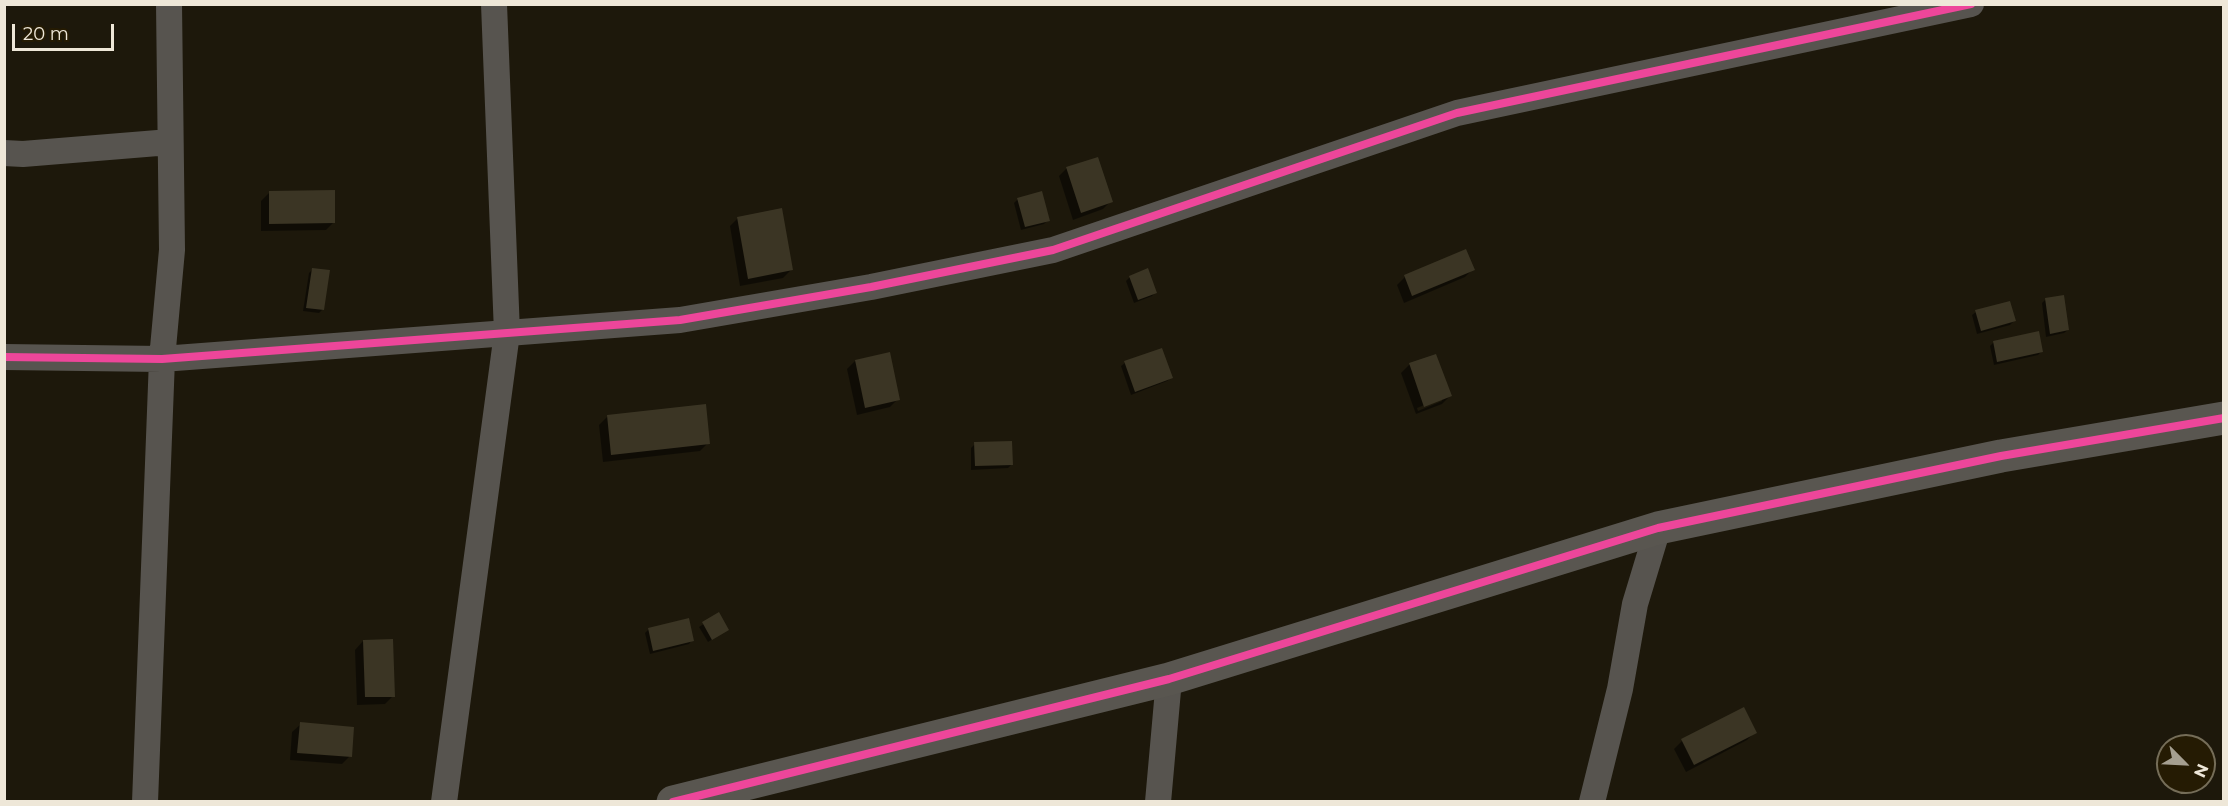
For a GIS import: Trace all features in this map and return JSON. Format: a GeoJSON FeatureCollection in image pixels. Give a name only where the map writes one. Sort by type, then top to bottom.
{"type":"FeatureCollection","features":[{"type":"Feature","properties":{"kind":"street"},"geometry":{"type":"LineString","coordinates":[[145,801],[162,359],[172,250],[169,4]]}},
{"type":"Feature","properties":{"kind":"street"},"geometry":{"type":"LineString","coordinates":[[444,801],[507,333],[494,4]]}},
{"type":"Feature","properties":{"kind":"street"},"geometry":{"type":"LineString","coordinates":[[4,357],[162,359],[680,320],[871,287],[1053,250],[1457,113],[1971,4]]}},
{"type":"Feature","properties":{"kind":"street"},"geometry":{"type":"LineString","coordinates":[[4,153],[23,154],[170,142]]}},
{"type":"Feature","properties":{"kind":"street"},"geometry":{"type":"LineString","coordinates":[[673,801],[1169,679],[1658,528],[2001,456],[2223,418]]}},
{"type":"Feature","properties":{"kind":"street"},"geometry":{"type":"LineString","coordinates":[[1592,801],[1620,689],[1635,604],[1658,528]]}},
{"type":"Feature","properties":{"kind":"street"},"geometry":{"type":"LineString","coordinates":[[1158,801],[1169,679]]}},
{"type":"Feature","properties":{"kind":"building"},"geometry":{"type":"Polygon","coordinates":[[[1098,157],[1113,202],[1081,213],[1066,167],[1098,157]]]}},
{"type":"Feature","properties":{"kind":"building"},"geometry":{"type":"Polygon","coordinates":[[[335,190],[335,223],[269,224],[269,191],[335,190]]]}},
{"type":"Feature","properties":{"kind":"building"},"geometry":{"type":"Polygon","coordinates":[[[1042,191],[1050,221],[1025,227],[1017,198],[1042,191]]]}},
{"type":"Feature","properties":{"kind":"building"},"geometry":{"type":"Polygon","coordinates":[[[782,208],[793,270],[748,279],[737,217],[782,208]]]}},
{"type":"Feature","properties":{"kind":"building"},"geometry":{"type":"Polygon","coordinates":[[[1466,249],[1475,270],[1412,296],[1404,275],[1466,249]]]}},
{"type":"Feature","properties":{"kind":"building"},"geometry":{"type":"Polygon","coordinates":[[[312,268],[330,270],[324,310],[306,308],[312,268]]]}},
{"type":"Feature","properties":{"kind":"building"},"geometry":{"type":"Polygon","coordinates":[[[1148,268],[1157,293],[1138,300],[1129,276],[1148,268]]]}},
{"type":"Feature","properties":{"kind":"building"},"geometry":{"type":"Polygon","coordinates":[[[2064,295],[2069,330],[2050,334],[2045,298],[2064,295]]]}},
{"type":"Feature","properties":{"kind":"building"},"geometry":{"type":"Polygon","coordinates":[[[2010,301],[2016,321],[1981,331],[1975,310],[2010,301]]]}},
{"type":"Feature","properties":{"kind":"building"},"geometry":{"type":"Polygon","coordinates":[[[2039,331],[2043,352],[1997,362],[1993,341],[2039,331]]]}},
{"type":"Feature","properties":{"kind":"building"},"geometry":{"type":"Polygon","coordinates":[[[1162,348],[1173,378],[1135,392],[1124,361],[1162,348]]]}},
{"type":"Feature","properties":{"kind":"building"},"geometry":{"type":"Polygon","coordinates":[[[890,352],[900,400],[865,408],[855,360],[890,352]]]}},
{"type":"Feature","properties":{"kind":"building"},"geometry":{"type":"Polygon","coordinates":[[[1436,354],[1452,396],[1424,407],[1409,363],[1436,354]]]}},
{"type":"Feature","properties":{"kind":"building"},"geometry":{"type":"Polygon","coordinates":[[[706,404],[710,444],[611,455],[607,415],[706,404]]]}},
{"type":"Feature","properties":{"kind":"building"},"geometry":{"type":"Polygon","coordinates":[[[1012,441],[1013,465],[975,466],[974,442],[1012,441]]]}},
{"type":"Feature","properties":{"kind":"building"},"geometry":{"type":"Polygon","coordinates":[[[719,612],[729,630],[712,640],[702,622],[719,612]]]}},
{"type":"Feature","properties":{"kind":"building"},"geometry":{"type":"Polygon","coordinates":[[[689,618],[694,641],[653,651],[648,628],[689,618]]]}},
{"type":"Feature","properties":{"kind":"building"},"geometry":{"type":"Polygon","coordinates":[[[393,639],[395,697],[365,697],[363,640],[393,639]]]}},
{"type":"Feature","properties":{"kind":"building"},"geometry":{"type":"Polygon","coordinates":[[[1744,707],[1757,733],[1694,765],[1681,739],[1744,707]]]}},
{"type":"Feature","properties":{"kind":"building"},"geometry":{"type":"Polygon","coordinates":[[[300,722],[354,727],[352,757],[297,753],[300,722]]]}},
{"type":"Feature","properties":{"kind":"cycle path"},"geometry":{"type":"LineString","coordinates":[[4,357],[162,359],[680,320],[871,287],[1053,250],[1457,113],[1971,4]]}},
{"type":"Feature","properties":{"kind":"cycle path"},"geometry":{"type":"LineString","coordinates":[[673,802],[1169,679],[1658,528],[2001,456],[2224,418]]}}]}
